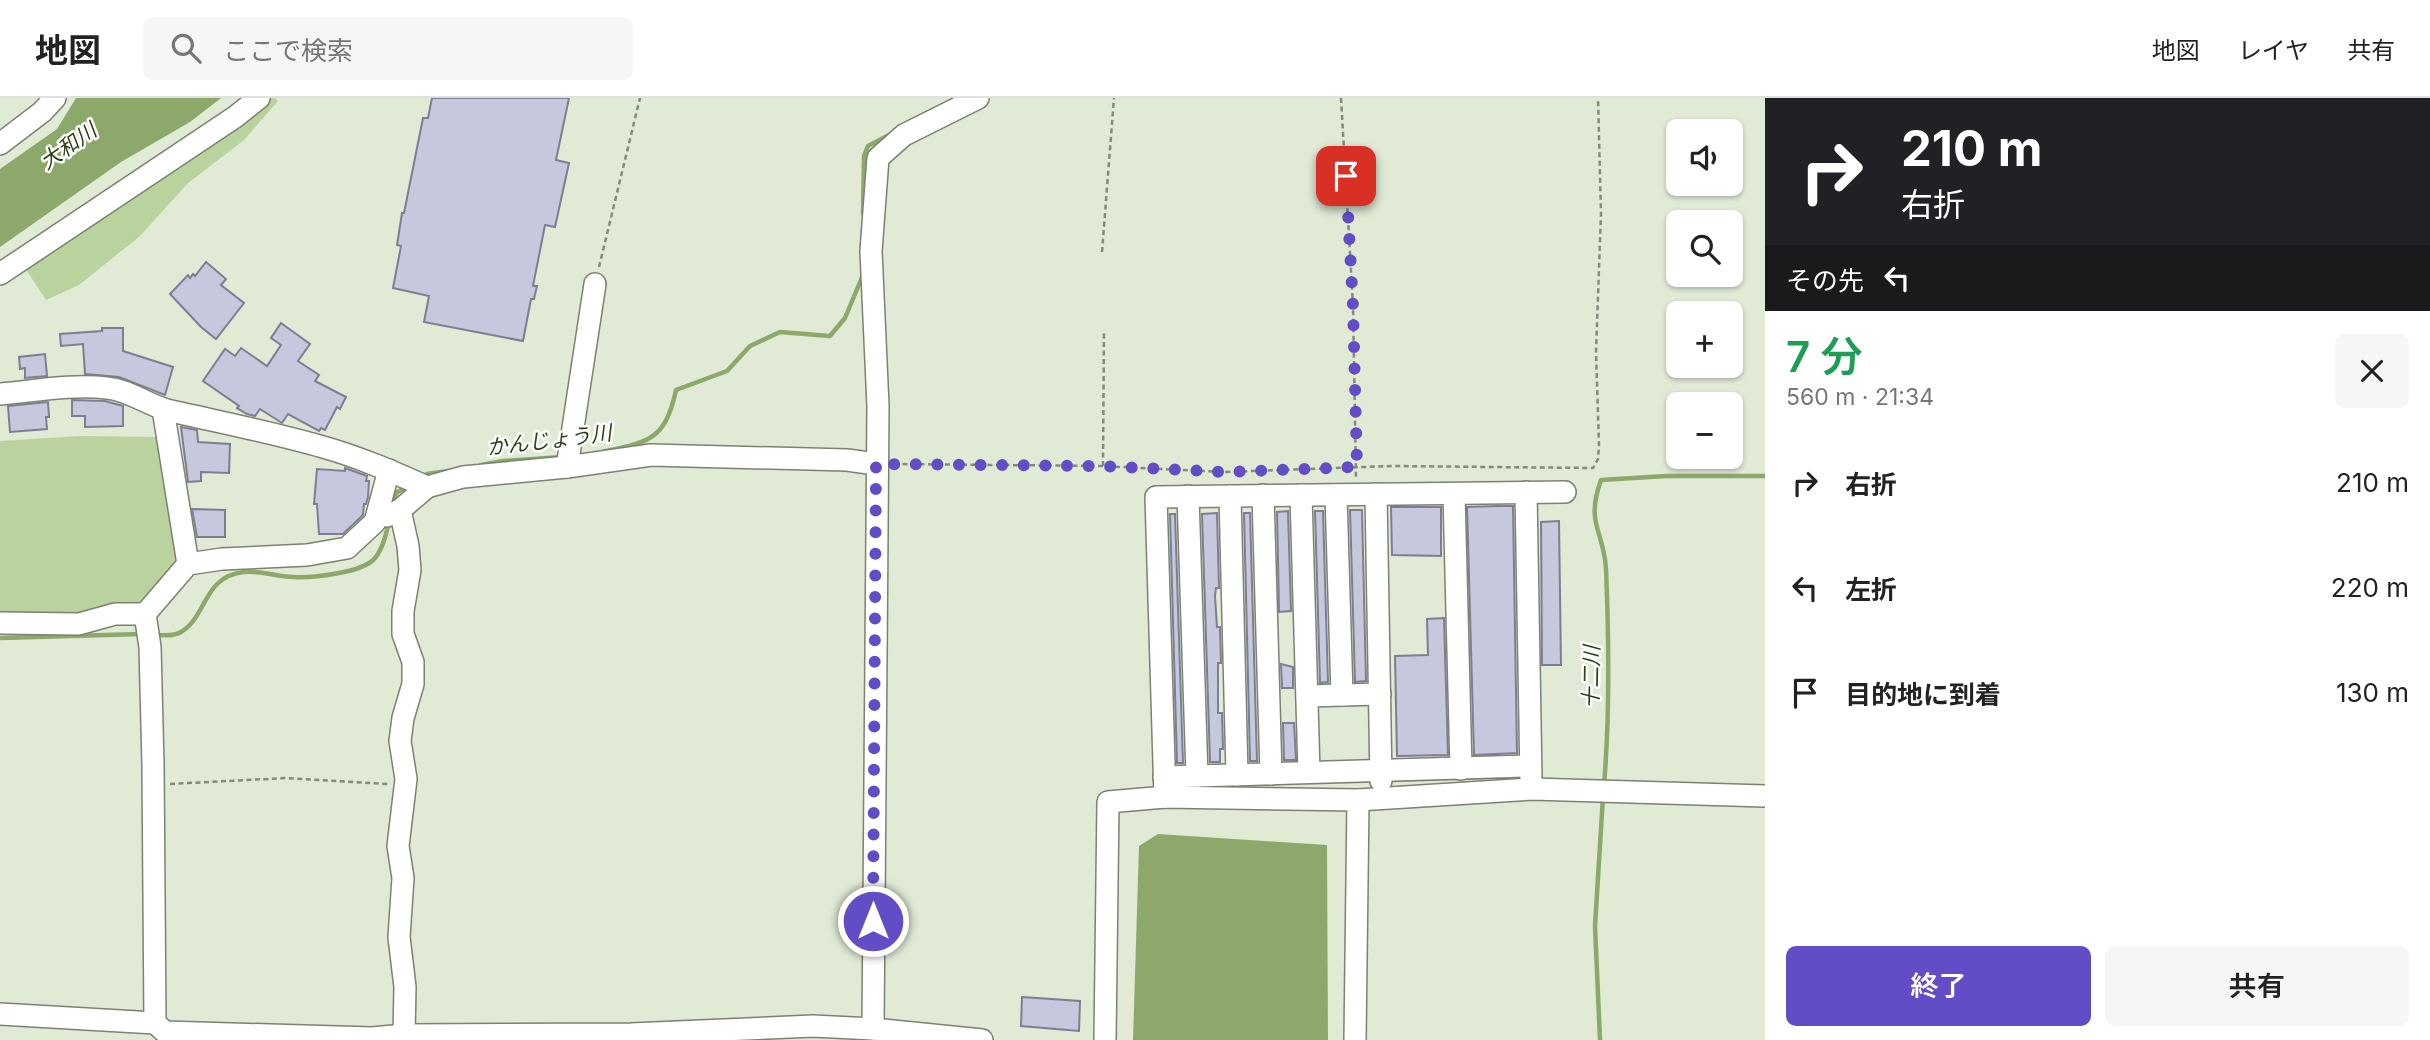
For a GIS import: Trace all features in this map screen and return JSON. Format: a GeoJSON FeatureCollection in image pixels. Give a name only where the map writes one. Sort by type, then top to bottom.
{"type":"FeatureCollection","features":[{"type":"Feature","properties":{"kind":"street"},"geometry":{"type":"LineString","coordinates":[[0,144],[42,112],[55,98]]}},
{"type":"Feature","properties":{"kind":"street"},"geometry":{"type":"LineString","coordinates":[[0,274],[235,117],[259,98]]}},
{"type":"Feature","properties":{"kind":"street"},"geometry":{"type":"LineString","coordinates":[[873,1029],[878,406],[871,251],[878,158],[904,135],[978,98]]}},
{"type":"Feature","properties":{"kind":"street"},"geometry":{"type":"LineString","coordinates":[[567,467],[595,284]]}},
{"type":"Feature","properties":{"kind":"street"},"geometry":{"type":"LineString","coordinates":[[0,394],[103,387],[120,389],[163,409],[324,447],[428,487]]}},
{"type":"Feature","properties":{"kind":"street"},"geometry":{"type":"LineString","coordinates":[[163,409],[188,564]]}},
{"type":"Feature","properties":{"kind":"street"},"geometry":{"type":"LineString","coordinates":[[162,1032],[149,647],[145,614],[188,564],[222,559],[307,555],[347,548],[375,523],[400,510],[428,487],[463,477],[567,467],[651,455],[847,460],[876,464]]}},
{"type":"Feature","properties":{"kind":"street"},"geometry":{"type":"LineString","coordinates":[[375,523],[389,470]]}},
{"type":"Feature","properties":{"kind":"street"},"geometry":{"type":"LineString","coordinates":[[1526,492],[1532,789]]}},
{"type":"Feature","properties":{"kind":"street"},"geometry":{"type":"LineString","coordinates":[[1164,787],[1156,496],[1565,492]]}},
{"type":"Feature","properties":{"kind":"street"},"geometry":{"type":"LineString","coordinates":[[1356,494],[1380,694],[1381,797]]}},
{"type":"Feature","properties":{"kind":"street"},"geometry":{"type":"LineString","coordinates":[[1342,695],[1356,494]]}},
{"type":"Feature","properties":{"kind":"street"},"geometry":{"type":"LineString","coordinates":[[1454,494],[1461,769]]}},
{"type":"Feature","properties":{"kind":"street"},"geometry":{"type":"LineString","coordinates":[[1264,495],[1271,774]]}},
{"type":"Feature","properties":{"kind":"street"},"geometry":{"type":"LineString","coordinates":[[1301,495],[1309,772]]}},
{"type":"Feature","properties":{"kind":"street"},"geometry":{"type":"LineString","coordinates":[[1188,496],[1198,776]]}},
{"type":"Feature","properties":{"kind":"street"},"geometry":{"type":"LineString","coordinates":[[1230,496],[1237,775]]}},
{"type":"Feature","properties":{"kind":"street"},"geometry":{"type":"LineString","coordinates":[[400,510],[410,570],[403,611],[403,634],[413,662],[413,684],[403,718],[400,741],[406,785],[398,846],[403,878],[399,937],[405,987],[404,1035]]}},
{"type":"Feature","properties":{"kind":"street"},"geometry":{"type":"LineString","coordinates":[[0,623],[79,624],[115,614],[145,614]]}},
{"type":"Feature","properties":{"kind":"street"},"geometry":{"type":"LineString","coordinates":[[1307,696],[1380,694]]}},
{"type":"Feature","properties":{"kind":"street"},"geometry":{"type":"LineString","coordinates":[[1105,1040],[1108,802],[1198,776],[1530,766]]}},
{"type":"Feature","properties":{"kind":"street"},"geometry":{"type":"LineString","coordinates":[[1164,787],[1358,800],[1532,789],[1765,796]]}},
{"type":"Feature","properties":{"kind":"street"},"geometry":{"type":"LineString","coordinates":[[1356,1040],[1358,800]]}},
{"type":"Feature","properties":{"kind":"street"},"geometry":{"type":"LineString","coordinates":[[0,1014],[162,1032],[372,1038],[404,1035],[631,1037],[813,1026],[982,1040]]}},
{"type":"Feature","properties":{"kind":"path"},"geometry":{"type":"LineString","coordinates":[[595,284],[640,98]]}},
{"type":"Feature","properties":{"kind":"path"},"geometry":{"type":"LineString","coordinates":[[1102,252],[1114,98]]}},
{"type":"Feature","properties":{"kind":"path"},"geometry":{"type":"LineString","coordinates":[[1341,98],[1353,306],[1356,494]]}},
{"type":"Feature","properties":{"kind":"path"},"geometry":{"type":"LineString","coordinates":[[876,464],[1103,466],[1225,472],[1357,467],[1593,468],[1598,459],[1599,445],[1596,352],[1601,213],[1598,98]]}},
{"type":"Feature","properties":{"kind":"path"},"geometry":{"type":"LineString","coordinates":[[1103,466],[1104,330]]}},
{"type":"Feature","properties":{"kind":"path"},"geometry":{"type":"LineString","coordinates":[[153,785],[286,778],[406,785]]}},
{"type":"Feature","properties":{"kind":"shaded area"},"geometry":{"type":"Polygon","coordinates":[[[268,98],[278,101],[244,140],[188,183],[140,236],[79,285],[46,300],[23,265],[268,98]]]}},
{"type":"Feature","properties":{"kind":"shaded area"},"geometry":{"type":"Polygon","coordinates":[[[80,436],[157,437],[181,560],[141,605],[71,619],[0,617],[0,441],[80,436]]]}},
{"type":"Feature","properties":{"kind":"water","name":"大和川"},"geometry":{"type":"Polygon","coordinates":[[[76,98],[221,98],[190,122],[121,162],[0,247],[0,169],[57,129],[76,98]]]}},
{"type":"Feature","properties":{"kind":"water"},"geometry":{"type":"Polygon","coordinates":[[[1158,834],[1327,845],[1328,1040],[1133,1040],[1139,846],[1158,834]]]}},
{"type":"Feature","properties":{"kind":"building"},"geometry":{"type":"Polygon","coordinates":[[[432,98],[569,98],[556,160],[569,163],[555,227],[545,225],[533,286],[537,286],[534,299],[531,299],[523,341],[424,322],[429,296],[393,288],[401,246],[397,245],[402,213],[423,118],[428,118],[432,98]]]}},
{"type":"Feature","properties":{"kind":"building"},"geometry":{"type":"Polygon","coordinates":[[[206,262],[226,279],[221,285],[244,303],[216,339],[170,294],[188,275],[190,278],[193,274],[195,276],[206,262]]]}},
{"type":"Feature","properties":{"kind":"building"},"geometry":{"type":"Polygon","coordinates":[[[281,323],[310,344],[298,361],[319,375],[315,381],[346,397],[340,409],[337,407],[325,430],[321,428],[319,431],[288,414],[282,423],[260,409],[255,416],[247,414],[203,381],[225,349],[235,356],[241,348],[267,366],[281,345],[271,338],[281,323]]]}},
{"type":"Feature","properties":{"kind":"building"},"geometry":{"type":"Polygon","coordinates":[[[102,328],[123,328],[123,351],[173,367],[165,395],[119,377],[85,374],[83,344],[61,346],[60,334],[102,331],[102,328]]]}},
{"type":"Feature","properties":{"kind":"building"},"geometry":{"type":"Polygon","coordinates":[[[45,354],[47,376],[25,378],[25,368],[20,369],[19,357],[45,354]]]}},
{"type":"Feature","properties":{"kind":"building"},"geometry":{"type":"Polygon","coordinates":[[[72,400],[105,401],[123,406],[123,426],[85,427],[85,416],[72,416],[72,400]]]}},
{"type":"Feature","properties":{"kind":"building"},"geometry":{"type":"Polygon","coordinates":[[[48,402],[47,429],[10,432],[8,406],[48,402]]]}},
{"type":"Feature","properties":{"kind":"building"},"geometry":{"type":"Polygon","coordinates":[[[181,427],[197,430],[198,442],[230,444],[229,473],[201,472],[201,481],[188,482],[181,427]]]}},
{"type":"Feature","properties":{"kind":"building"},"geometry":{"type":"Polygon","coordinates":[[[345,468],[367,476],[366,481],[369,481],[363,515],[343,534],[319,534],[317,504],[314,504],[317,469],[345,471],[345,468]]]}},
{"type":"Feature","properties":{"kind":"building"},"geometry":{"type":"Polygon","coordinates":[[[1513,506],[1517,753],[1474,755],[1467,507],[1513,506]]]}},
{"type":"Feature","properties":{"kind":"building"},"geometry":{"type":"Polygon","coordinates":[[[1391,507],[1441,507],[1441,556],[1392,555],[1391,507]]]}},
{"type":"Feature","properties":{"kind":"building"},"geometry":{"type":"Polygon","coordinates":[[[192,509],[225,510],[225,537],[197,537],[192,509]]]}},
{"type":"Feature","properties":{"kind":"building"},"geometry":{"type":"Polygon","coordinates":[[[1350,510],[1362,510],[1366,681],[1355,682],[1350,510]]]}},
{"type":"Feature","properties":{"kind":"building"},"geometry":{"type":"Polygon","coordinates":[[[1288,511],[1291,611],[1279,612],[1277,512],[1288,511]]]}},
{"type":"Feature","properties":{"kind":"building"},"geometry":{"type":"Polygon","coordinates":[[[1315,511],[1323,511],[1328,682],[1320,683],[1315,511]]]}},
{"type":"Feature","properties":{"kind":"building"},"geometry":{"type":"Polygon","coordinates":[[[1217,513],[1219,588],[1216,588],[1215,596],[1217,627],[1220,627],[1218,713],[1222,713],[1223,749],[1220,749],[1220,762],[1210,762],[1202,514],[1217,513]]]}},
{"type":"Feature","properties":{"kind":"building"},"geometry":{"type":"Polygon","coordinates":[[[1244,513],[1250,513],[1257,761],[1250,761],[1244,513]]]}},
{"type":"Feature","properties":{"kind":"building"},"geometry":{"type":"Polygon","coordinates":[[[1170,514],[1175,514],[1183,763],[1177,763],[1170,514]]]}},
{"type":"Feature","properties":{"kind":"building"},"geometry":{"type":"Polygon","coordinates":[[[1559,521],[1561,665],[1542,665],[1541,522],[1559,521]]]}},
{"type":"Feature","properties":{"kind":"building"},"geometry":{"type":"Polygon","coordinates":[[[1444,618],[1448,755],[1397,756],[1395,656],[1428,655],[1427,619],[1444,618]]]}},
{"type":"Feature","properties":{"kind":"building"},"geometry":{"type":"Polygon","coordinates":[[[1281,664],[1293,667],[1293,688],[1282,688],[1281,664]]]}},
{"type":"Feature","properties":{"kind":"building"},"geometry":{"type":"Polygon","coordinates":[[[1283,723],[1294,723],[1296,760],[1284,760],[1283,723]]]}},
{"type":"Feature","properties":{"kind":"building"},"geometry":{"type":"Polygon","coordinates":[[[1022,997],[1080,1001],[1079,1031],[1021,1026],[1022,997]]]}},
{"type":"Feature","properties":{"kind":"waterway","name":"かんじょう川"},"geometry":{"type":"LineString","coordinates":[[863,214],[864,156],[868,146],[889,135]]}},
{"type":"Feature","properties":{"kind":"waterway","name":"かんじょう川"},"geometry":{"type":"LineString","coordinates":[[602,452],[631,445],[652,436],[666,420],[676,390],[727,371],[750,346],[780,332],[830,336],[845,318],[863,275]]}},
{"type":"Feature","properties":{"kind":"waterway","name":"かんじょう川"},"geometry":{"type":"LineString","coordinates":[[481,465],[562,457]]}},
{"type":"Feature","properties":{"kind":"waterway","name":"かんじょう川"},"geometry":{"type":"LineString","coordinates":[[423,477],[448,471]]}},
{"type":"Feature","properties":{"kind":"waterway","name":"十二川"},"geometry":{"type":"LineString","coordinates":[[1604,785],[1608,704],[1607,596],[1605,556],[1595,518],[1601,480],[1666,476],[1765,476]]}},
{"type":"Feature","properties":{"kind":"waterway","name":"かんじょう川"},"geometry":{"type":"LineString","coordinates":[[393,507],[396,493],[406,487]]}},
{"type":"Feature","properties":{"kind":"waterway","name":"かんじょう川"},"geometry":{"type":"LineString","coordinates":[[155,635],[175,635],[181,632],[196,617],[213,589],[231,575],[250,572],[312,577],[337,574],[369,563],[380,550],[389,522]]}},
{"type":"Feature","properties":{"kind":"waterway","name":"かんじょう川"},"geometry":{"type":"LineString","coordinates":[[0,638],[142,634]]}},
{"type":"Feature","properties":{"kind":"waterway","name":"十二川"},"geometry":{"type":"LineString","coordinates":[[1600,1040],[1595,926],[1603,797]]}},
{"type":"Feature","properties":{"kind":"route"},"geometry":{"type":"LineString","coordinates":[[873,921],[876,464],[1101,466],[1225,472],[1357,467],[1346,176]]}}]}
